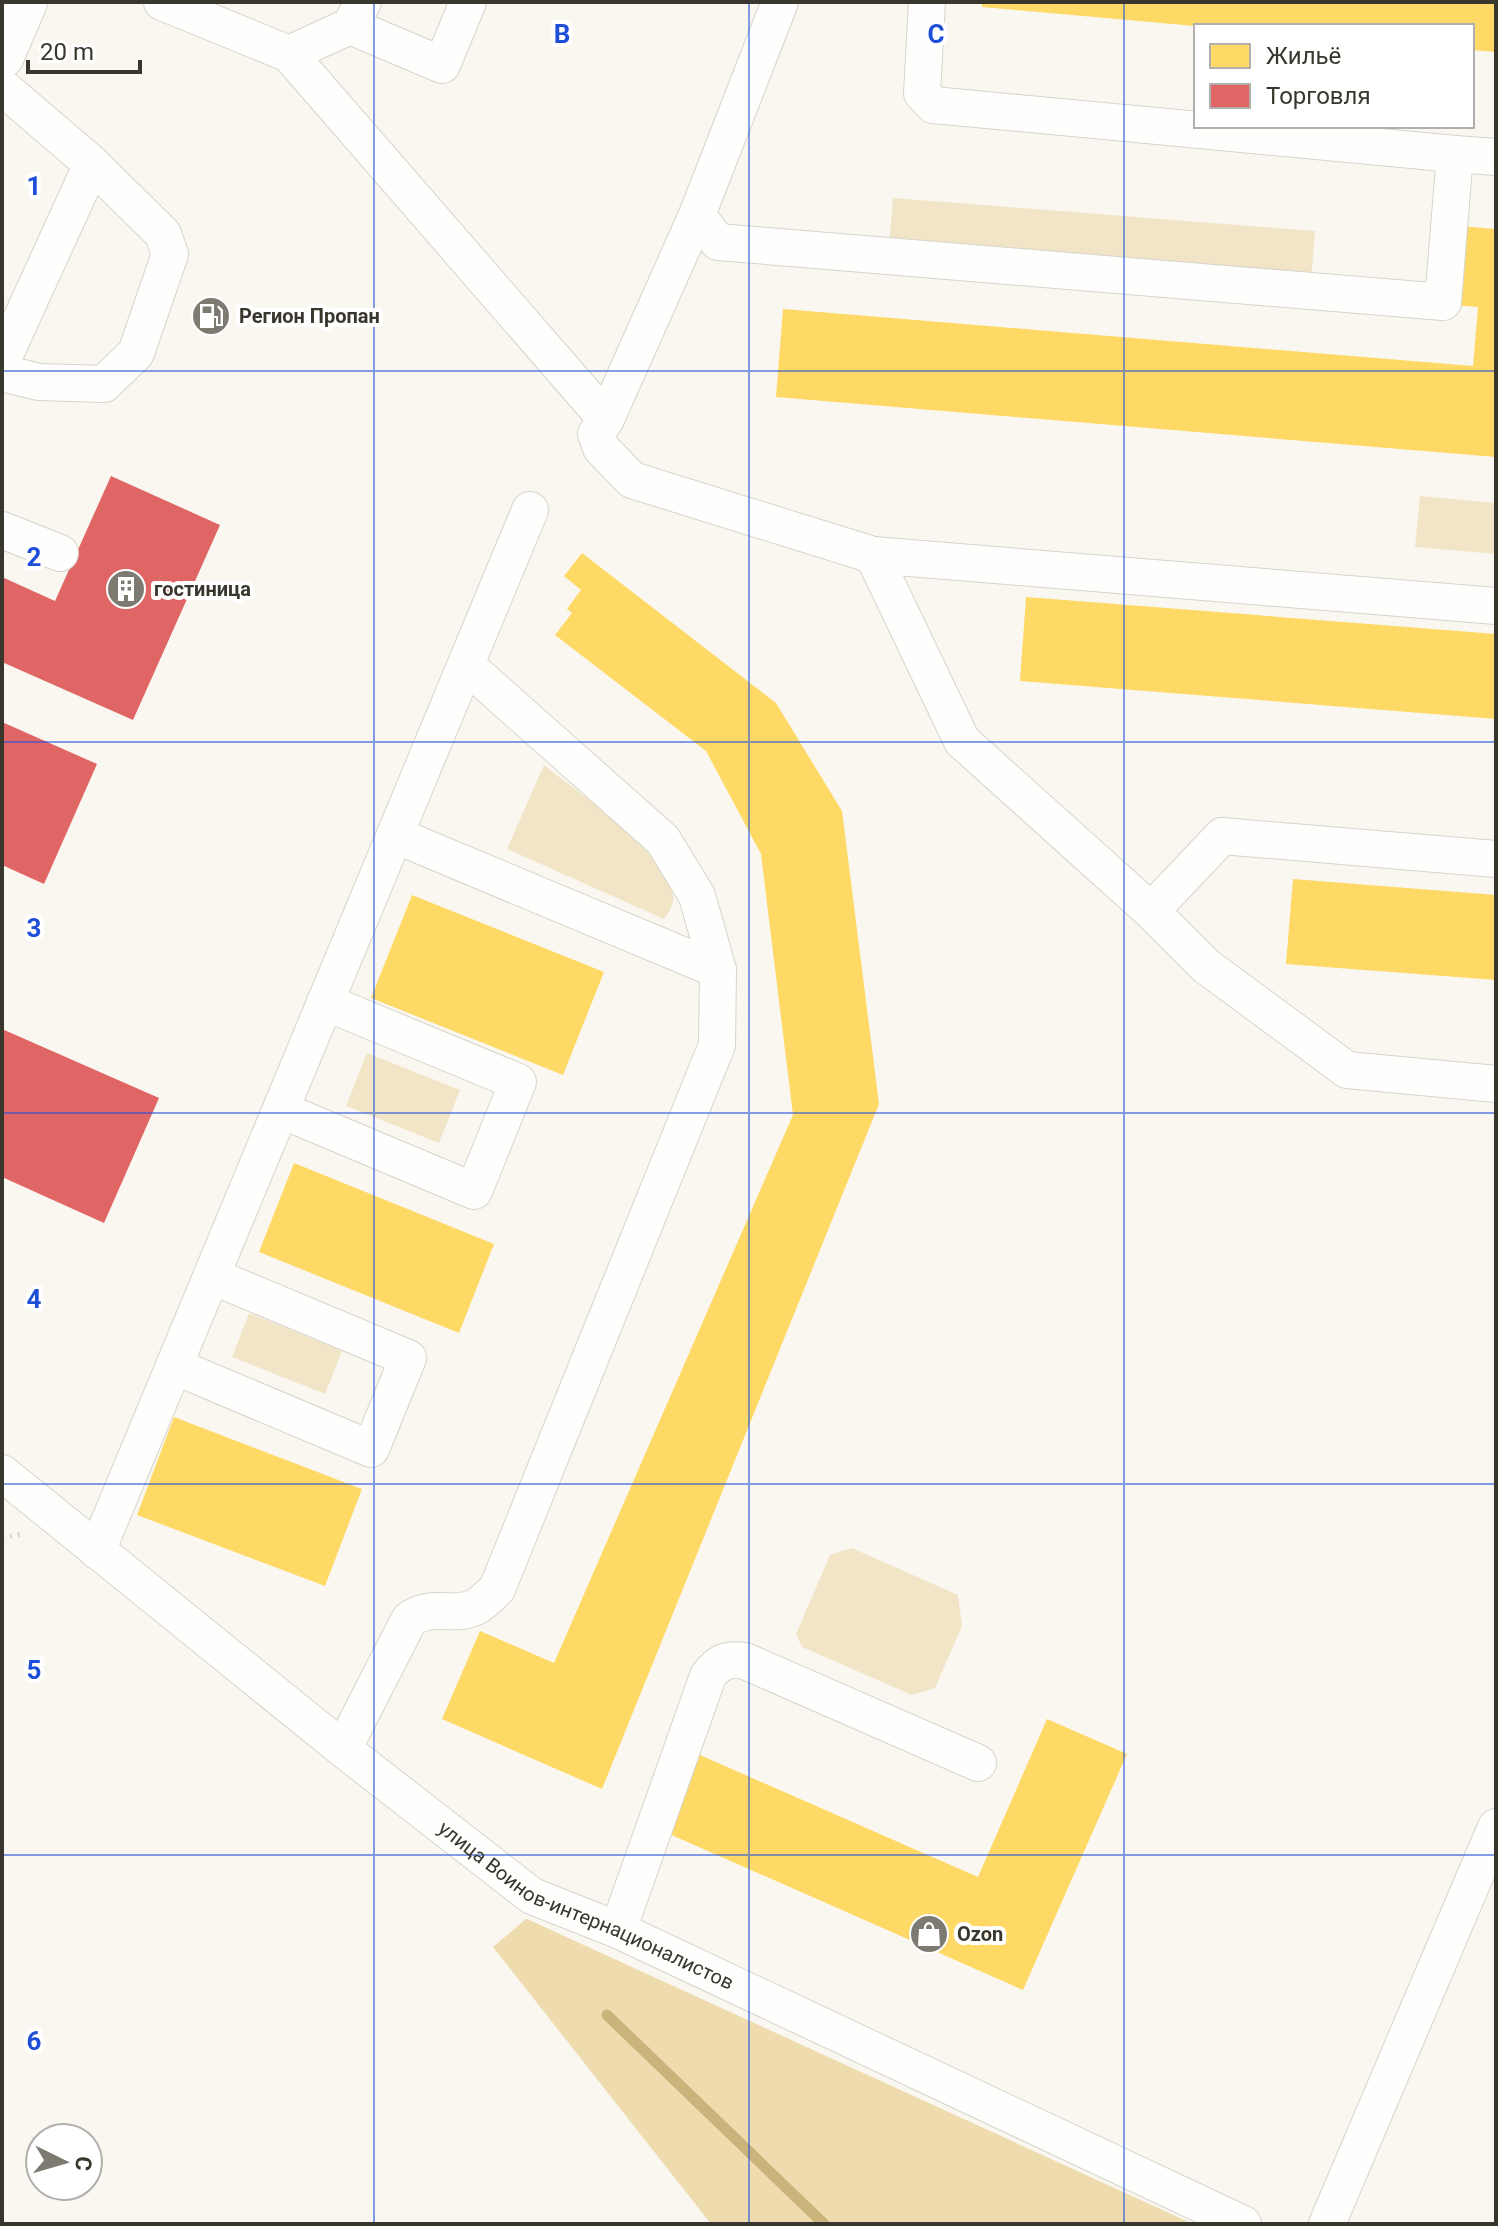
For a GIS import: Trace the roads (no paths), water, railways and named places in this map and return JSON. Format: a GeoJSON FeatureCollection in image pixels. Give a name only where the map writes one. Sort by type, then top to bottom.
{"type":"FeatureCollection","features":[{"type":"Feature","properties":{"kind":"main road"},"geometry":{"type":"LineString","coordinates":[[2,56],[25,2]]}},
{"type":"Feature","properties":{"kind":"street"},"geometry":{"type":"LineString","coordinates":[[162,2],[289,54],[606,419]]}},
{"type":"Feature","properties":{"kind":"street"},"geometry":{"type":"LineString","coordinates":[[289,54],[357,14],[442,65],[468,2]]}},
{"type":"Feature","properties":{"kind":"street"},"geometry":{"type":"LineString","coordinates":[[780,2],[697,215],[606,419],[596,434],[601,448],[632,480],[873,555],[1496,606]]}},
{"type":"Feature","properties":{"kind":"street"},"geometry":{"type":"LineString","coordinates":[[927,2],[922,93],[933,105],[1496,157]]}},
{"type":"Feature","properties":{"kind":"street"},"geometry":{"type":"LineString","coordinates":[[2,87],[92,164],[163,234],[170,254],[136,353],[104,384],[39,382],[2,373]]}},
{"type":"Feature","properties":{"kind":"street"},"geometry":{"type":"LineString","coordinates":[[697,215],[718,242],[1443,302],[1455,154]]}},
{"type":"Feature","properties":{"kind":"street"},"geometry":{"type":"LineString","coordinates":[[2,361],[92,164]]}},
{"type":"Feature","properties":{"kind":"street"},"geometry":{"type":"LineString","coordinates":[[97,1551],[530,510]]}},
{"type":"Feature","properties":{"kind":"street"},"geometry":{"type":"LineString","coordinates":[[2,530],[60,553]]}},
{"type":"Feature","properties":{"kind":"street"},"geometry":{"type":"LineString","coordinates":[[873,555],[962,741],[1151,911],[1206,966],[1347,1070],[1496,1084]]}},
{"type":"Feature","properties":{"kind":"street"},"geometry":{"type":"LineString","coordinates":[[343,1749],[409,1620],[427,1610],[454,1613],[477,1607],[497,1589],[717,1045],[718,970],[697,896],[663,840],[466,665]]}},
{"type":"Feature","properties":{"kind":"street"},"geometry":{"type":"LineString","coordinates":[[395,835],[718,970]]}},
{"type":"Feature","properties":{"kind":"street"},"geometry":{"type":"LineString","coordinates":[[1151,911],[1222,836],[1496,859]]}},
{"type":"Feature","properties":{"kind":"street"},"geometry":{"type":"LineString","coordinates":[[281,1110],[474,1191],[518,1082],[325,1002]]}},
{"type":"Feature","properties":{"kind":"street"},"geometry":{"type":"LineString","coordinates":[[174,1366],[371,1449],[408,1358],[212,1276]]}},
{"type":"Feature","properties":{"kind":"street","name":"улица Воинов-интернационалистов"},"geometry":{"type":"LineString","coordinates":[[2,1473],[343,1749],[532,1896],[618,1930],[1243,2224]]}},
{"type":"Feature","properties":{"kind":"street"},"geometry":{"type":"LineString","coordinates":[[618,1930],[708,1676],[717,1664],[730,1658],[745,1661],[978,1763]]}},
{"type":"Feature","properties":{"kind":"street"},"geometry":{"type":"LineString","coordinates":[[1327,2224],[1496,1827]]}},
{"type":"Feature","properties":{"kind":"waterway"},"geometry":{"type":"LineString","coordinates":[[607,2015],[824,2224]]}},
{"type":"Feature","properties":{"kind":"place","name":"Регион Пропан"},"geometry":{"type":"Point","coordinates":[211,316]}},
{"type":"Feature","properties":{"kind":"place","name":"гостиница"},"geometry":{"type":"Point","coordinates":[126,589]}},
{"type":"Feature","properties":{"kind":"place","name":"Ozon"},"geometry":{"type":"Point","coordinates":[929,1934]}}]}
